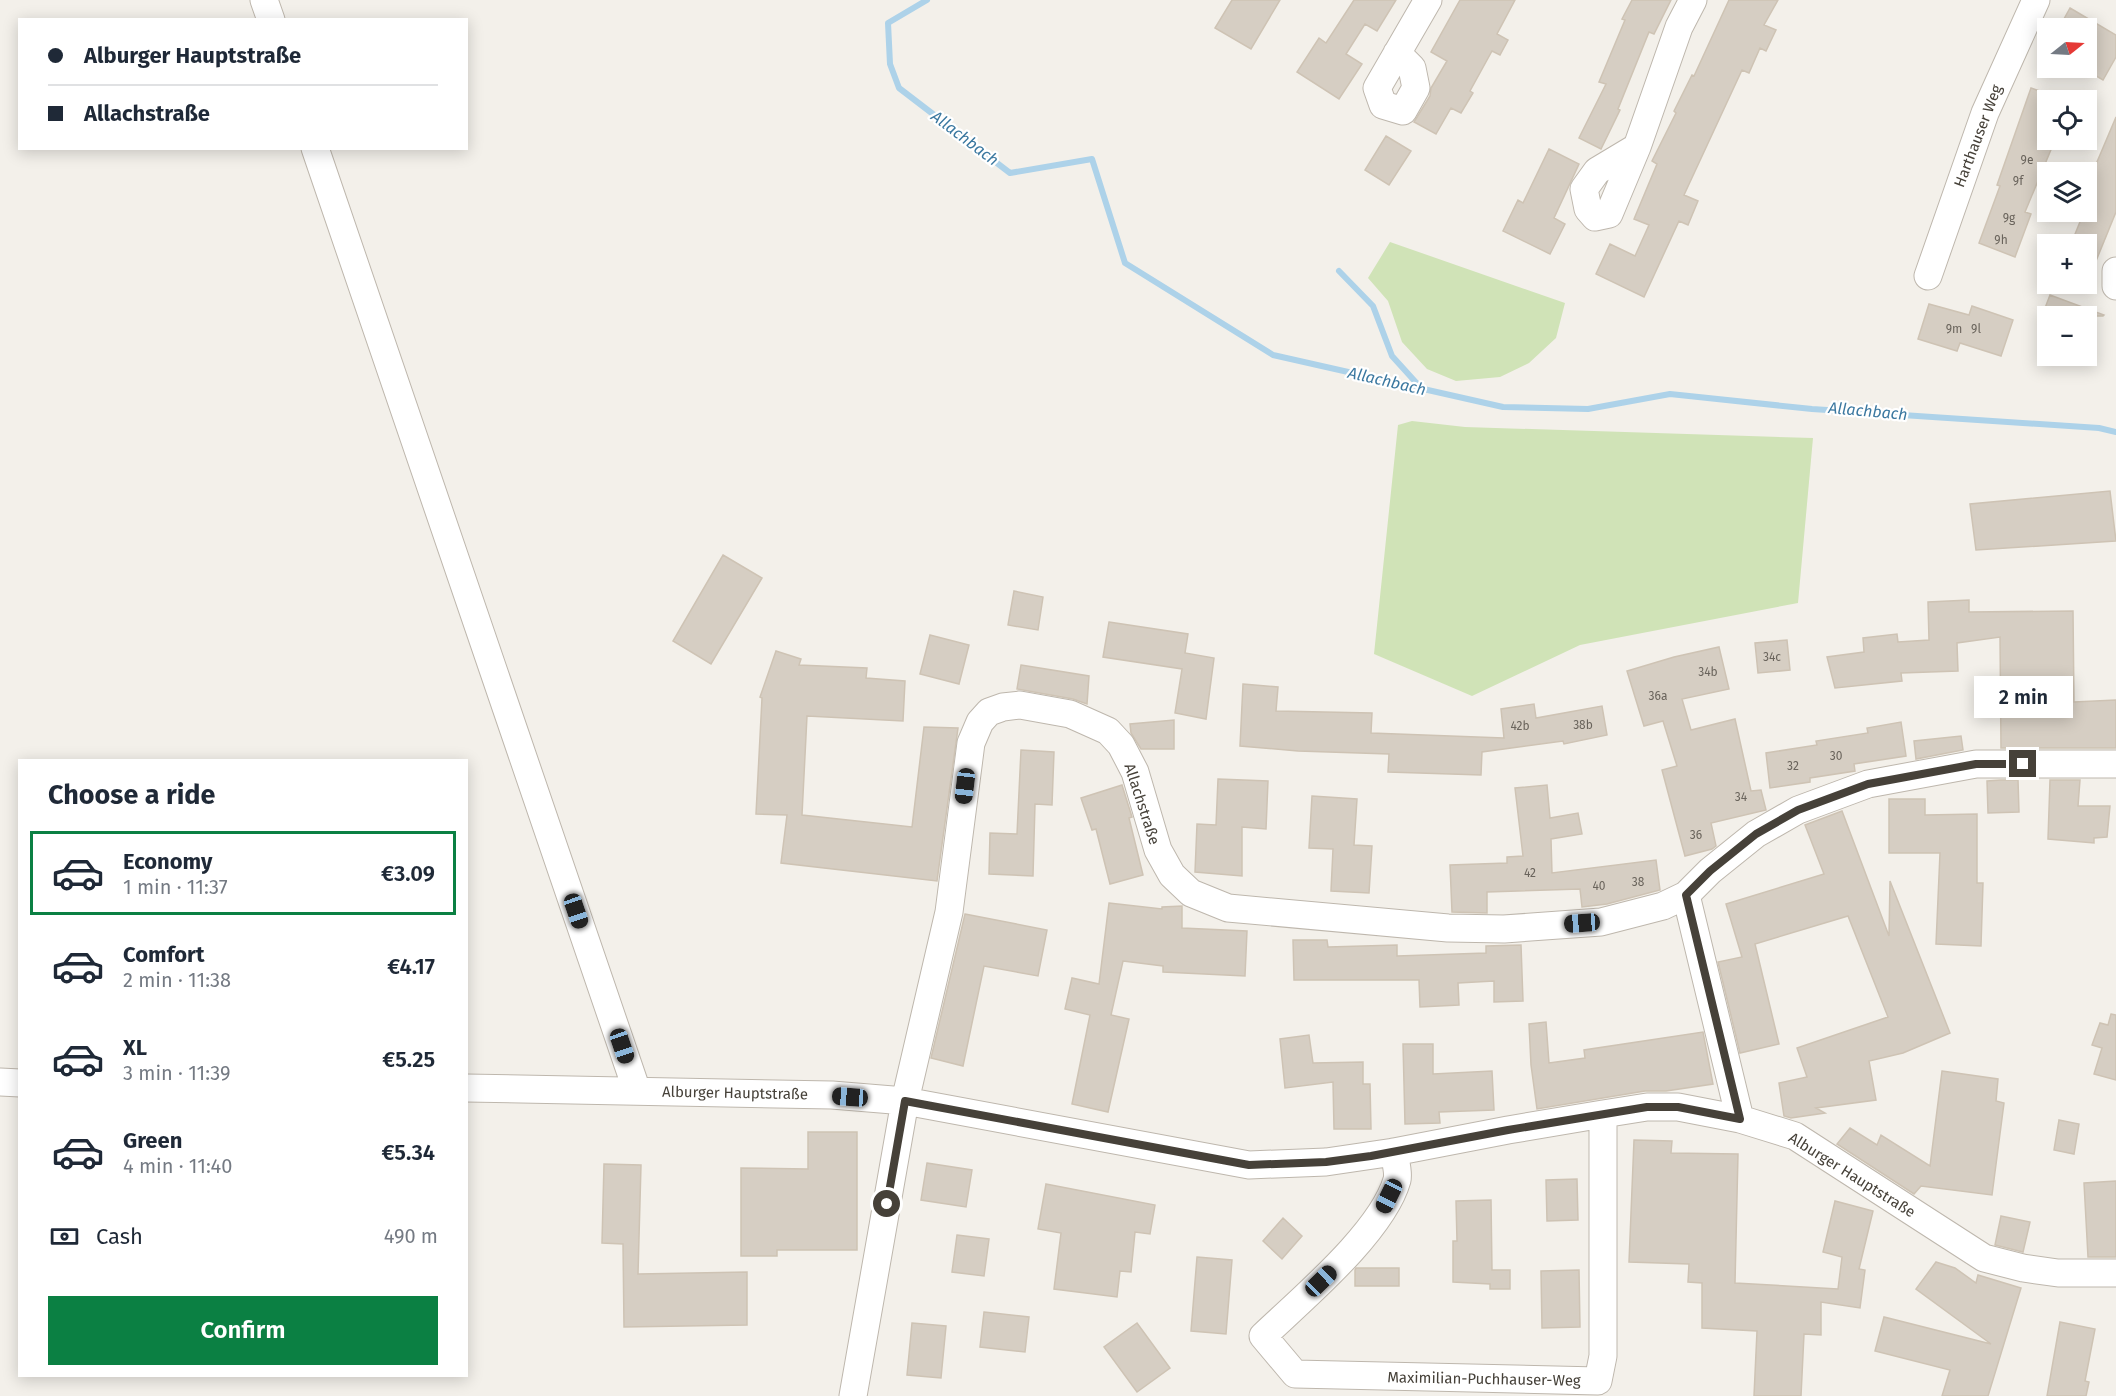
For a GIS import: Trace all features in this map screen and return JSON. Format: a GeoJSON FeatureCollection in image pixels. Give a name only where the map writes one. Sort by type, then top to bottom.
{"type":"FeatureCollection","features":[{"type":"Feature","properties":{"kind":"street"},"geometry":{"type":"LineString","coordinates":[[264,0],[270,18]]}},
{"type":"Feature","properties":{"kind":"street"},"geometry":{"type":"LineString","coordinates":[[1397,53],[1428,0]]}},
{"type":"Feature","properties":{"kind":"street"},"geometry":{"type":"LineString","coordinates":[[1637,147],[1679,27],[1693,0]]}},
{"type":"Feature","properties":{"kind":"street","name":"Harthauser Weg"},"geometry":{"type":"LineString","coordinates":[[1928,276],[1985,113],[2036,0]]}},
{"type":"Feature","properties":{"kind":"street"},"geometry":{"type":"LineString","coordinates":[[316,150],[637,1090]]}},
{"type":"Feature","properties":{"kind":"street"},"geometry":{"type":"LineString","coordinates":[[2116,271],[2116,286]]}},
{"type":"Feature","properties":{"kind":"street","name":"Allachstraße"},"geometry":{"type":"LineString","coordinates":[[905,1101],[949,912],[971,743],[980,722],[989,712],[1003,706],[1020,705],[1070,714],[1108,730],[1121,745],[1135,772],[1158,850],[1172,875],[1191,893],[1228,908],[1448,928],[1503,929],[1601,922],[1662,906],[1686,895],[1710,871],[1756,834],[1798,810],[1868,784],[1976,764],[2116,764]]}},
{"type":"Feature","properties":{"kind":"street"},"geometry":{"type":"LineString","coordinates":[[1686,895],[1740,1119]]}},
{"type":"Feature","properties":{"kind":"street"},"geometry":{"type":"LineString","coordinates":[[0,1082],[18,1083]]}},
{"type":"Feature","properties":{"kind":"street","name":"Alburger Hauptstraße"},"geometry":{"type":"LineString","coordinates":[[468,1088],[832,1095],[905,1101],[1249,1165],[1326,1162],[1647,1107],[1678,1107],[1740,1119],[1795,1136],[1984,1258],[2023,1268],[2058,1273],[2116,1273]]}},
{"type":"Feature","properties":{"kind":"street"},"geometry":{"type":"LineString","coordinates":[[854,1396],[905,1101]]}},
{"type":"Feature","properties":{"kind":"street","name":"Maximilian-Puchhauser-Weg"},"geometry":{"type":"LineString","coordinates":[[1394,1152],[1398,1178],[1380,1214],[1335,1267],[1263,1336],[1294,1374],[1598,1381],[1604,1356],[1603,1114]]}},
{"type":"Feature","properties":{"kind":"green space"},"geometry":{"type":"Polygon","coordinates":[[[1390,242],[1565,303],[1556,338],[1529,363],[1500,377],[1456,381],[1427,369],[1402,342],[1388,301],[1368,278],[1390,242]]]}},
{"type":"Feature","properties":{"kind":"green space"},"geometry":{"type":"Polygon","coordinates":[[[1412,421],[1465,427],[1813,438],[1798,603],[1580,645],[1472,696],[1374,654],[1398,425],[1412,421]]]}},
{"type":"Feature","properties":{"kind":"building"},"geometry":{"type":"Polygon","coordinates":[[[1232,0],[1280,0],[1251,49],[1215,28],[1232,0]]]}},
{"type":"Feature","properties":{"kind":"building"},"geometry":{"type":"Polygon","coordinates":[[[1354,0],[1396,0],[1377,31],[1365,24],[1346,54],[1362,64],[1339,99],[1297,72],[1319,38],[1326,43],[1354,0]]]}},
{"type":"Feature","properties":{"kind":"building"},"geometry":{"type":"Polygon","coordinates":[[[1460,0],[1515,0],[1497,34],[1508,40],[1500,55],[1492,51],[1461,113],[1451,108],[1436,134],[1414,122],[1447,61],[1431,52],[1460,0]]]}},
{"type":"Feature","properties":{"kind":"building"},"geometry":{"type":"Polygon","coordinates":[[[1632,0],[1671,0],[1654,34],[1649,32],[1618,109],[1620,110],[1601,149],[1579,138],[1606,84],[1599,82],[1625,20],[1622,19],[1632,0]]]}},
{"type":"Feature","properties":{"kind":"building"},"geometry":{"type":"Polygon","coordinates":[[[1729,0],[1778,0],[1764,25],[1776,30],[1766,51],[1760,48],[1749,73],[1742,70],[1684,195],[1698,201],[1688,225],[1679,221],[1644,297],[1596,274],[1610,244],[1635,256],[1649,225],[1634,219],[1657,164],[1652,161],[1729,0]]]}},
{"type":"Feature","properties":{"kind":"building"},"geometry":{"type":"Polygon","coordinates":[[[2070,8],[2087,18],[2064,18],[2070,8]]]}},
{"type":"Feature","properties":{"kind":"building"},"geometry":{"type":"Polygon","coordinates":[[[2097,24],[2116,35],[2116,57],[2103,80],[2097,76],[2097,24]]]}},
{"type":"Feature","properties":{"kind":"building"},"geometry":{"type":"Polygon","coordinates":[[[2031,88],[2037,90],[2037,150],[2051,150],[2046,162],[2037,162],[2037,183],[2025,212],[2031,214],[2015,257],[1979,243],[2000,186],[1997,185],[2031,88]]]}},
{"type":"Feature","properties":{"kind":"building"},"geometry":{"type":"Polygon","coordinates":[[[2116,117],[2116,212],[2097,259],[2097,234],[2075,234],[2080,222],[2097,222],[2097,162],[2116,117]]]}},
{"type":"Feature","properties":{"kind":"building"},"geometry":{"type":"Polygon","coordinates":[[[1386,136],[1411,151],[1389,185],[1365,170],[1386,136]]]}},
{"type":"Feature","properties":{"kind":"building"},"geometry":{"type":"Polygon","coordinates":[[[1549,149],[1579,164],[1554,218],[1565,224],[1550,254],[1503,231],[1518,200],[1523,203],[1549,149]]]}},
{"type":"Feature","properties":{"kind":"building"},"geometry":{"type":"Polygon","coordinates":[[[2050,295],[2080,306],[2046,306],[2050,295]]]}},
{"type":"Feature","properties":{"kind":"building"},"geometry":{"type":"Polygon","coordinates":[[[1929,304],[1969,315],[1972,306],[2013,320],[2001,356],[1960,343],[1957,351],[1918,339],[1929,304]]]}},
{"type":"Feature","properties":{"kind":"building"},"geometry":{"type":"Polygon","coordinates":[[[2110,491],[2116,541],[1976,550],[1970,504],[2110,491]]]}},
{"type":"Feature","properties":{"kind":"building"},"geometry":{"type":"Polygon","coordinates":[[[723,555],[762,578],[711,664],[673,641],[723,555]]]}},
{"type":"Feature","properties":{"kind":"building"},"geometry":{"type":"Polygon","coordinates":[[[1014,591],[1043,597],[1038,630],[1008,625],[1014,591]]]}},
{"type":"Feature","properties":{"kind":"building"},"geometry":{"type":"Polygon","coordinates":[[[1969,600],[1969,612],[2073,611],[2074,702],[2116,700],[2116,748],[2001,748],[2000,637],[1957,643],[1958,671],[1901,673],[1902,681],[1835,688],[1827,657],[1864,652],[1863,638],[1897,634],[1898,642],[1929,640],[1928,602],[1969,600]]]}},
{"type":"Feature","properties":{"kind":"building"},"geometry":{"type":"Polygon","coordinates":[[[1109,622],[1188,634],[1185,653],[1214,658],[1206,719],[1175,713],[1182,669],[1103,657],[1109,622]]]}},
{"type":"Feature","properties":{"kind":"building"},"geometry":{"type":"Polygon","coordinates":[[[930,635],[969,645],[959,684],[920,674],[930,635]]]}},
{"type":"Feature","properties":{"kind":"building"},"geometry":{"type":"Polygon","coordinates":[[[1787,640],[1790,670],[1758,673],[1755,643],[1787,640]]]}},
{"type":"Feature","properties":{"kind":"building"},"geometry":{"type":"Polygon","coordinates":[[[1719,647],[1729,689],[1682,699],[1691,730],[1735,719],[1751,791],[1761,790],[1766,810],[1711,823],[1716,846],[1685,856],[1662,770],[1677,766],[1663,721],[1644,726],[1627,671],[1719,647]]]}},
{"type":"Feature","properties":{"kind":"building"},"geometry":{"type":"Polygon","coordinates":[[[776,651],[801,659],[799,665],[867,668],[866,678],[905,681],[903,721],[807,716],[802,815],[912,827],[924,727],[958,728],[937,881],[781,863],[787,815],[756,814],[762,698],[760,697],[776,651]]]}},
{"type":"Feature","properties":{"kind":"building"},"geometry":{"type":"Polygon","coordinates":[[[1021,665],[1089,676],[1087,704],[1073,699],[1017,689],[1021,665]]]}},
{"type":"Feature","properties":{"kind":"building"},"geometry":{"type":"Polygon","coordinates":[[[1243,684],[1278,687],[1276,711],[1372,713],[1371,733],[1504,738],[1501,709],[1534,704],[1536,718],[1602,706],[1607,735],[1564,744],[1563,741],[1482,752],[1481,775],[1388,772],[1389,754],[1298,751],[1240,746],[1243,684]]]}},
{"type":"Feature","properties":{"kind":"building"},"geometry":{"type":"Polygon","coordinates":[[[1174,720],[1174,749],[1141,749],[1131,733],[1130,724],[1174,720]]]}},
{"type":"Feature","properties":{"kind":"building"},"geometry":{"type":"Polygon","coordinates":[[[1901,722],[1906,756],[1854,764],[1855,771],[1810,778],[1810,782],[1770,788],[1766,753],[1817,745],[1816,741],[1868,733],[1867,728],[1901,722]]]}},
{"type":"Feature","properties":{"kind":"building"},"geometry":{"type":"Polygon","coordinates":[[[1961,736],[1963,750],[1916,759],[1914,741],[1961,736]]]}},
{"type":"Feature","properties":{"kind":"building"},"geometry":{"type":"Polygon","coordinates":[[[1021,750],[1054,752],[1052,805],[1035,804],[1033,876],[989,874],[990,833],[1017,834],[1021,750]]]}},
{"type":"Feature","properties":{"kind":"building"},"geometry":{"type":"Polygon","coordinates":[[[1218,779],[1268,781],[1266,829],[1242,827],[1242,876],[1195,872],[1197,824],[1216,825],[1218,779]]]}},
{"type":"Feature","properties":{"kind":"building"},"geometry":{"type":"Polygon","coordinates":[[[2018,780],[2019,812],[1988,813],[1987,781],[2018,780]]]}},
{"type":"Feature","properties":{"kind":"building"},"geometry":{"type":"Polygon","coordinates":[[[2050,780],[2080,780],[2078,806],[2110,806],[2107,837],[2094,838],[2094,843],[2048,839],[2050,780]]]}},
{"type":"Feature","properties":{"kind":"building"},"geometry":{"type":"Polygon","coordinates":[[[1122,785],[1132,817],[1129,818],[1143,875],[1110,884],[1096,829],[1092,830],[1081,798],[1122,785]]]}},
{"type":"Feature","properties":{"kind":"building"},"geometry":{"type":"Polygon","coordinates":[[[1547,785],[1550,818],[1578,813],[1582,834],[1551,839],[1552,873],[1656,860],[1660,890],[1607,904],[1582,907],[1580,889],[1487,892],[1487,913],[1452,912],[1450,865],[1507,863],[1507,857],[1523,856],[1515,788],[1547,785]]]}},
{"type":"Feature","properties":{"kind":"building"},"geometry":{"type":"Polygon","coordinates":[[[1312,796],[1357,799],[1354,845],[1372,846],[1369,893],[1331,891],[1333,849],[1309,848],[1312,796]]]}},
{"type":"Feature","properties":{"kind":"building"},"geometry":{"type":"Polygon","coordinates":[[[1889,799],[1925,799],[1925,815],[1977,814],[1977,883],[1983,883],[1981,946],[1936,944],[1940,853],[1889,853],[1889,799]]]}},
{"type":"Feature","properties":{"kind":"building"},"geometry":{"type":"Polygon","coordinates":[[[1842,811],[1889,936],[1890,881],[1950,1033],[1903,1053],[1869,1061],[1876,1100],[1816,1108],[1825,1113],[1791,1118],[1784,1116],[1779,1083],[1807,1077],[1797,1048],[1888,1017],[1848,916],[1755,944],[1779,1044],[1740,1053],[1718,962],[1742,957],[1726,904],[1824,874],[1805,825],[1842,811]]]}},
{"type":"Feature","properties":{"kind":"building"},"geometry":{"type":"Polygon","coordinates":[[[1109,903],[1162,909],[1162,907],[1182,906],[1182,928],[1247,931],[1245,976],[1163,972],[1163,966],[1123,961],[1111,1015],[1129,1019],[1108,1112],[1072,1104],[1090,1015],[1065,1009],[1072,978],[1099,984],[1109,903]]]}},
{"type":"Feature","properties":{"kind":"building"},"geometry":{"type":"Polygon","coordinates":[[[965,914],[1047,930],[1038,976],[984,966],[963,1066],[931,1058],[965,914]]]}},
{"type":"Feature","properties":{"kind":"building"},"geometry":{"type":"Polygon","coordinates":[[[1293,940],[1327,940],[1328,947],[1397,945],[1397,956],[1486,953],[1486,946],[1521,945],[1523,1001],[1494,1002],[1494,981],[1458,983],[1459,1005],[1420,1007],[1419,980],[1294,980],[1293,940]]]}},
{"type":"Feature","properties":{"kind":"building"},"geometry":{"type":"Polygon","coordinates":[[[2111,1014],[2116,1015],[2116,1080],[2094,1074],[2102,1048],[2092,1045],[2100,1023],[2108,1025],[2111,1014]]]}},
{"type":"Feature","properties":{"kind":"building"},"geometry":{"type":"Polygon","coordinates":[[[1546,1022],[1549,1063],[1585,1058],[1584,1050],[1703,1032],[1713,1084],[1666,1091],[1645,1091],[1537,1109],[1531,1065],[1529,1024],[1546,1022]]]}},
{"type":"Feature","properties":{"kind":"building"},"geometry":{"type":"Polygon","coordinates":[[[1309,1035],[1313,1063],[1363,1062],[1363,1084],[1370,1084],[1371,1129],[1334,1129],[1333,1082],[1285,1088],[1280,1039],[1309,1035]]]}},
{"type":"Feature","properties":{"kind":"building"},"geometry":{"type":"Polygon","coordinates":[[[1403,1044],[1433,1044],[1433,1074],[1492,1071],[1494,1110],[1439,1112],[1440,1123],[1405,1124],[1403,1044]]]}},
{"type":"Feature","properties":{"kind":"building"},"geometry":{"type":"Polygon","coordinates":[[[1942,1071],[1998,1079],[1996,1101],[2004,1103],[1992,1195],[1921,1186],[1914,1194],[1837,1144],[1850,1128],[1877,1145],[1881,1135],[1930,1166],[1942,1071]]]}},
{"type":"Feature","properties":{"kind":"building"},"geometry":{"type":"Polygon","coordinates":[[[2059,1120],[2079,1124],[2074,1154],[2054,1150],[2059,1120]]]}},
{"type":"Feature","properties":{"kind":"building"},"geometry":{"type":"Polygon","coordinates":[[[808,1132],[857,1132],[857,1250],[777,1250],[777,1256],[741,1256],[741,1168],[808,1169],[808,1132]]]}},
{"type":"Feature","properties":{"kind":"building"},"geometry":{"type":"Polygon","coordinates":[[[1634,1140],[1672,1141],[1671,1153],[1738,1154],[1735,1283],[1838,1289],[1842,1257],[1823,1252],[1835,1201],[1873,1211],[1859,1269],[1865,1270],[1860,1308],[1821,1302],[1821,1335],[1804,1334],[1801,1396],[1754,1396],[1757,1331],[1702,1328],[1702,1283],[1688,1282],[1689,1264],[1629,1262],[1634,1140]]]}},
{"type":"Feature","properties":{"kind":"building"},"geometry":{"type":"Polygon","coordinates":[[[927,1163],[972,1170],[966,1207],[921,1200],[927,1163]]]}},
{"type":"Feature","properties":{"kind":"building"},"geometry":{"type":"Polygon","coordinates":[[[604,1164],[641,1165],[638,1274],[747,1272],[747,1325],[624,1327],[623,1244],[602,1243],[604,1164]]]}},
{"type":"Feature","properties":{"kind":"building"},"geometry":{"type":"Polygon","coordinates":[[[1577,1179],[1578,1220],[1547,1221],[1546,1180],[1577,1179]]]}},
{"type":"Feature","properties":{"kind":"building"},"geometry":{"type":"Polygon","coordinates":[[[2116,1181],[2116,1257],[2088,1257],[2084,1183],[2116,1181]]]}},
{"type":"Feature","properties":{"kind":"building"},"geometry":{"type":"Polygon","coordinates":[[[1046,1184],[1155,1205],[1150,1234],[1135,1232],[1131,1272],[1120,1271],[1117,1297],[1054,1289],[1061,1233],[1038,1229],[1046,1184]]]}},
{"type":"Feature","properties":{"kind":"building"},"geometry":{"type":"Polygon","coordinates":[[[1491,1200],[1492,1270],[1510,1270],[1510,1289],[1490,1289],[1490,1284],[1453,1282],[1453,1241],[1457,1241],[1456,1201],[1491,1200]]]}},
{"type":"Feature","properties":{"kind":"building"},"geometry":{"type":"Polygon","coordinates":[[[2001,1216],[2030,1222],[2023,1252],[1995,1245],[2001,1216]]]}},
{"type":"Feature","properties":{"kind":"building"},"geometry":{"type":"Polygon","coordinates":[[[1283,1218],[1302,1236],[1282,1259],[1263,1241],[1283,1218]]]}},
{"type":"Feature","properties":{"kind":"building"},"geometry":{"type":"Polygon","coordinates":[[[957,1235],[989,1239],[984,1276],[952,1272],[957,1235]]]}},
{"type":"Feature","properties":{"kind":"building"},"geometry":{"type":"Polygon","coordinates":[[[1197,1257],[1232,1260],[1226,1334],[1191,1331],[1197,1257]]]}},
{"type":"Feature","properties":{"kind":"building"},"geometry":{"type":"Polygon","coordinates":[[[1936,1262],[1955,1268],[1976,1283],[1978,1275],[2021,1288],[1988,1396],[1942,1396],[1950,1370],[1875,1351],[1884,1317],[1991,1344],[1916,1289],[1936,1262]]]}},
{"type":"Feature","properties":{"kind":"building"},"geometry":{"type":"Polygon","coordinates":[[[1356,1268],[1399,1268],[1399,1286],[1355,1286],[1356,1268]]]}},
{"type":"Feature","properties":{"kind":"building"},"geometry":{"type":"Polygon","coordinates":[[[1579,1270],[1580,1327],[1542,1328],[1541,1271],[1579,1270]]]}},
{"type":"Feature","properties":{"kind":"building"},"geometry":{"type":"Polygon","coordinates":[[[984,1312],[1029,1317],[1025,1352],[980,1347],[984,1312]]]}},
{"type":"Feature","properties":{"kind":"building"},"geometry":{"type":"Polygon","coordinates":[[[2060,1322],[2095,1329],[2085,1381],[2089,1382],[2086,1396],[2047,1396],[2060,1322]]]}},
{"type":"Feature","properties":{"kind":"building"},"geometry":{"type":"Polygon","coordinates":[[[912,1323],[946,1326],[941,1378],[907,1375],[912,1323]]]}},
{"type":"Feature","properties":{"kind":"building"},"geometry":{"type":"Polygon","coordinates":[[[1137,1323],[1170,1368],[1137,1392],[1104,1347],[1137,1323]]]}},
{"type":"Feature","properties":{"kind":"waterway","name":"Allachbach"},"geometry":{"type":"LineString","coordinates":[[927,0],[888,23],[890,64],[899,88],[1010,173],[1092,159],[1125,263],[1273,355],[1503,407],[1588,409],[1670,394],[1812,409],[2099,428],[2116,432]]}},
{"type":"Feature","properties":{"kind":"waterway"},"geometry":{"type":"LineString","coordinates":[[1339,271],[1373,306],[1392,356],[1421,388]]}},
{"type":"Feature","properties":{"kind":"route"},"geometry":{"type":"LineString","coordinates":[[887,1204],[905,1101],[1249,1165],[1326,1162],[1371,1156],[1647,1107],[1678,1107],[1740,1119],[1686,895],[1710,871],[1756,834],[1798,810],[1868,784],[1976,764],[2023,764]]}}]}
